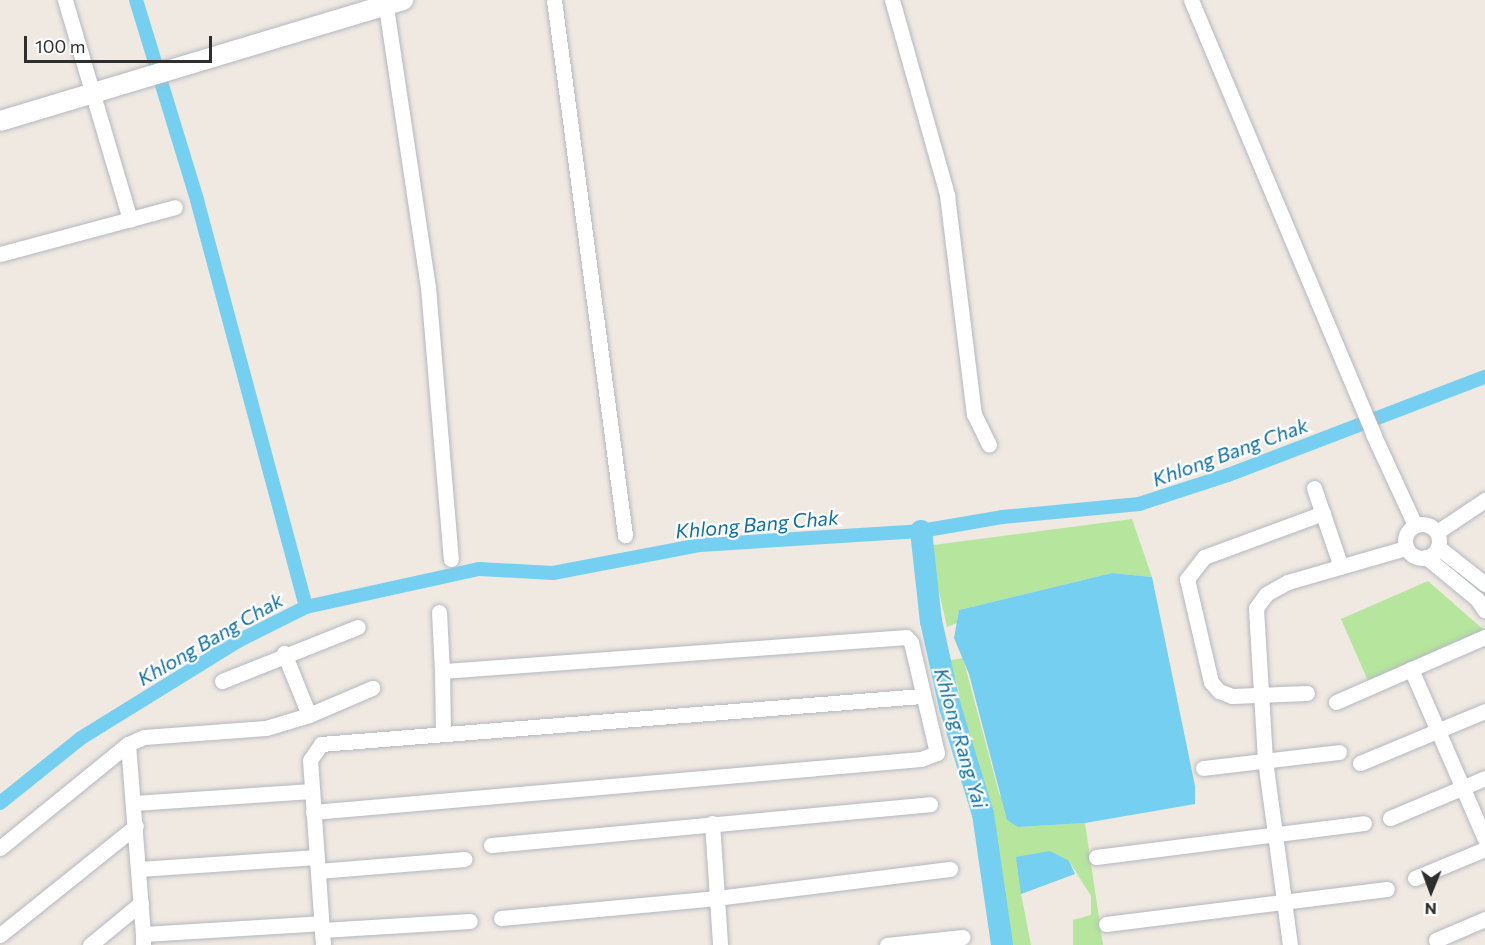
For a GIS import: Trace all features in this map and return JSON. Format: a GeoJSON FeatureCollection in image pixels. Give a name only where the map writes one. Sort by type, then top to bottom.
{"type":"FeatureCollection","features":[{"type":"Feature","properties":{"kind":"street"},"geometry":{"type":"LineString","coordinates":[[65,0],[130,220]]}},
{"type":"Feature","properties":{"kind":"street"},"geometry":{"type":"LineString","coordinates":[[554,0],[625,535]]}},
{"type":"Feature","properties":{"kind":"street"},"geometry":{"type":"LineString","coordinates":[[892,0],[947,195],[974,414],[989,445]]}},
{"type":"Feature","properties":{"kind":"street"},"geometry":{"type":"LineString","coordinates":[[1191,0],[1373,434],[1415,525]]}},
{"type":"Feature","properties":{"kind":"street"},"geometry":{"type":"LineString","coordinates":[[0,121],[391,1],[428,286],[451,558]]}},
{"type":"Feature","properties":{"kind":"street"},"geometry":{"type":"LineString","coordinates":[[0,254],[175,207]]}},
{"type":"Feature","properties":{"kind":"street"},"geometry":{"type":"LineString","coordinates":[[1314,488],[1341,567]]}},
{"type":"Feature","properties":{"kind":"street"},"geometry":{"type":"LineString","coordinates":[[1485,500],[1433,545],[1414,556],[1406,548],[1405,536],[1415,525],[1428,525],[1433,545],[1485,611]]}},
{"type":"Feature","properties":{"kind":"street"},"geometry":{"type":"LineString","coordinates":[[1307,693],[1232,696],[1219,691],[1211,682],[1187,579],[1204,557],[1323,513]]}},
{"type":"Feature","properties":{"kind":"street"},"geometry":{"type":"LineString","coordinates":[[1433,545],[1485,584]]}},
{"type":"Feature","properties":{"kind":"street"},"geometry":{"type":"LineString","coordinates":[[1290,945],[1282,903],[1265,760],[1256,608],[1260,601],[1288,582],[1406,548]]}},
{"type":"Feature","properties":{"kind":"street"},"geometry":{"type":"LineString","coordinates":[[439,612],[443,734]]}},
{"type":"Feature","properties":{"kind":"street"},"geometry":{"type":"LineString","coordinates":[[222,681],[284,653],[358,627]]}},
{"type":"Feature","properties":{"kind":"street"},"geometry":{"type":"LineString","coordinates":[[314,812],[929,758],[937,753],[911,642],[906,637],[442,671]]}},
{"type":"Feature","properties":{"kind":"street"},"geometry":{"type":"LineString","coordinates":[[1336,702],[1485,637]]}},
{"type":"Feature","properties":{"kind":"street"},"geometry":{"type":"LineString","coordinates":[[284,653],[309,715]]}},
{"type":"Feature","properties":{"kind":"street"},"geometry":{"type":"LineString","coordinates":[[1411,669],[1485,839]]}},
{"type":"Feature","properties":{"kind":"street"},"geometry":{"type":"LineString","coordinates":[[0,848],[128,744],[144,737],[266,728],[309,715],[372,688]]}},
{"type":"Feature","properties":{"kind":"street"},"geometry":{"type":"LineString","coordinates":[[322,933],[310,760],[321,744],[922,696]]}},
{"type":"Feature","properties":{"kind":"street"},"geometry":{"type":"LineString","coordinates":[[1360,763],[1485,711]]}},
{"type":"Feature","properties":{"kind":"street"},"geometry":{"type":"LineString","coordinates":[[128,744],[143,939],[322,933],[470,921]]}},
{"type":"Feature","properties":{"kind":"street"},"geometry":{"type":"LineString","coordinates":[[1203,768],[1339,752]]}},
{"type":"Feature","properties":{"kind":"street"},"geometry":{"type":"LineString","coordinates":[[1390,818],[1485,778]]}},
{"type":"Feature","properties":{"kind":"street"},"geometry":{"type":"LineString","coordinates":[[134,803],[312,791]]}},
{"type":"Feature","properties":{"kind":"street"},"geometry":{"type":"LineString","coordinates":[[491,845],[930,804]]}},
{"type":"Feature","properties":{"kind":"street"},"geometry":{"type":"LineString","coordinates":[[712,823],[720,945]]}},
{"type":"Feature","properties":{"kind":"street"},"geometry":{"type":"LineString","coordinates":[[1096,856],[1274,832],[1364,823]]}},
{"type":"Feature","properties":{"kind":"street"},"geometry":{"type":"LineString","coordinates":[[0,935],[136,826]]}},
{"type":"Feature","properties":{"kind":"street"},"geometry":{"type":"LineString","coordinates":[[1415,878],[1485,849]]}},
{"type":"Feature","properties":{"kind":"street"},"geometry":{"type":"LineString","coordinates":[[139,869],[465,859]]}},
{"type":"Feature","properties":{"kind":"street"},"geometry":{"type":"LineString","coordinates":[[501,918],[717,897],[950,869]]}},
{"type":"Feature","properties":{"kind":"street"},"geometry":{"type":"LineString","coordinates":[[1106,924],[1387,889]]}},
{"type":"Feature","properties":{"kind":"street"},"geometry":{"type":"LineString","coordinates":[[90,945],[141,903]]}},
{"type":"Feature","properties":{"kind":"street"},"geometry":{"type":"LineString","coordinates":[[1436,940],[1485,919]]}},
{"type":"Feature","properties":{"kind":"street"},"geometry":{"type":"LineString","coordinates":[[887,945],[963,937]]}},
{"type":"Feature","properties":{"kind":"green space"},"geometry":{"type":"Polygon","coordinates":[[[1132,519],[1152,577],[1112,573],[959,610],[957,623],[947,627],[930,552],[933,545],[1132,519]]]}},
{"type":"Feature","properties":{"kind":"green space"},"geometry":{"type":"Polygon","coordinates":[[[1428,581],[1485,631],[1368,681],[1341,619],[1428,581]]]}},
{"type":"Feature","properties":{"kind":"green space"},"geometry":{"type":"Polygon","coordinates":[[[963,658],[999,793],[1018,827],[1085,823],[1103,945],[1073,945],[1073,920],[1091,915],[1091,896],[1069,861],[1021,894],[1031,945],[1011,945],[983,791],[967,742],[957,684],[945,661],[963,658]]]}},
{"type":"Feature","properties":{"kind":"water"},"geometry":{"type":"Polygon","coordinates":[[[1112,573],[1152,577],[1195,786],[1195,804],[1085,823],[1018,827],[1007,820],[969,674],[954,638],[959,610],[1112,573]]]}},
{"type":"Feature","properties":{"kind":"water"},"geometry":{"type":"Polygon","coordinates":[[[1050,851],[1069,861],[1075,874],[1021,894],[1016,857],[1050,851]]]}},
{"type":"Feature","properties":{"kind":"waterway"},"geometry":{"type":"LineString","coordinates":[[136,0],[197,200],[306,607]]}},
{"type":"Feature","properties":{"kind":"waterway","name":"Khlong Bang Chak"},"geometry":{"type":"LineString","coordinates":[[0,803],[81,738],[238,641],[306,607],[479,569],[553,573],[700,545],[921,531],[1002,517],[1139,504],[1228,475],[1485,377]]}},
{"type":"Feature","properties":{"kind":"waterway","name":"Khlong Rang Yai"},"geometry":{"type":"LineString","coordinates":[[921,531],[931,621],[950,707],[983,814],[1002,945]]}}]}
